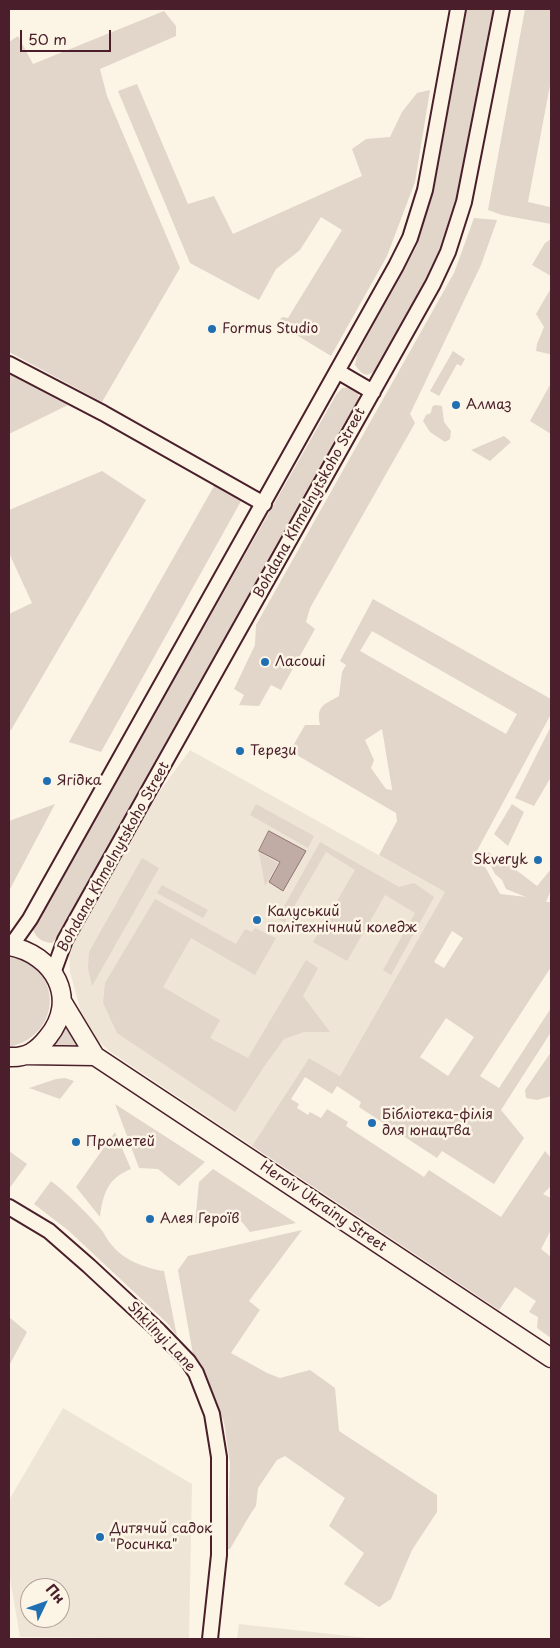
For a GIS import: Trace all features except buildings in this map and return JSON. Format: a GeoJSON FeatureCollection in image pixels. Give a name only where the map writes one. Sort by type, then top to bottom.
{"type":"FeatureCollection","features":[{"type":"Feature","properties":{"kind":"main road"},"geometry":{"type":"LineString","coordinates":[[10,946],[28,952],[43,962],[53,973]]}},
{"type":"Feature","properties":{"kind":"main road","name":"Heroiv Ukrainy Street"},"geometry":{"type":"LineString","coordinates":[[53,973],[60,986],[63,1003],[95,1056],[551,1358]]}},
{"type":"Feature","properties":{"kind":"main road"},"geometry":{"type":"LineString","coordinates":[[16,1058],[41,1045],[57,1025],[63,1003]]}},
{"type":"Feature","properties":{"kind":"main road"},"geometry":{"type":"LineString","coordinates":[[16,1058],[95,1056]]}},
{"type":"Feature","properties":{"kind":"street"},"geometry":{"type":"LineString","coordinates":[[10,946],[30,919],[264,504],[410,238],[425,190],[458,9]]}},
{"type":"Feature","properties":{"kind":"street","name":"Bohdana Khmelnytskoho Street"},"geometry":{"type":"LineString","coordinates":[[53,973],[65,940],[373,392],[433,284],[448,252],[464,202],[502,9]]}},
{"type":"Feature","properties":{"kind":"street"},"geometry":{"type":"LineString","coordinates":[[9,364],[110,417],[264,504]]}},
{"type":"Feature","properties":{"kind":"street"},"geometry":{"type":"LineString","coordinates":[[337,371],[373,392]]}},
{"type":"Feature","properties":{"kind":"street","name":"Shkilnyi Lane"},"geometry":{"type":"LineString","coordinates":[[9,1207],[49,1231],[89,1266],[160,1331],[188,1361],[196,1373],[212,1414],[220,1457],[218,1555],[210,1639]]}},
{"type":"Feature","properties":{"kind":"shaded area"},"geometry":{"type":"Polygon","coordinates":[[[467,9],[494,9],[457,198],[447,234],[426,283],[379,367],[367,375],[361,372],[355,365],[357,355],[416,247],[433,193],[467,9]]]}},
{"type":"Feature","properties":{"kind":"shaded area"},"geometry":{"type":"Polygon","coordinates":[[[525,9],[551,9],[551,80],[528,202],[550,207],[551,203],[551,224],[502,215],[488,210],[525,9]]]}},
{"type":"Feature","properties":{"kind":"shaded area"},"geometry":{"type":"Polygon","coordinates":[[[164,11],[176,26],[176,36],[100,69],[107,96],[180,268],[102,402],[9,352],[9,42],[18,36],[33,64],[164,11]]]}},
{"type":"Feature","properties":{"kind":"shaded area"},"geometry":{"type":"Polygon","coordinates":[[[137,84],[188,204],[214,196],[233,234],[362,176],[352,149],[366,139],[390,137],[402,112],[417,93],[430,90],[415,182],[387,256],[331,356],[277,323],[282,317],[288,318],[342,230],[321,217],[300,250],[276,269],[259,300],[190,263],[118,91],[137,84]]]}},
{"type":"Feature","properties":{"kind":"shaded area"},"geometry":{"type":"Polygon","coordinates":[[[474,218],[497,220],[481,265],[410,414],[415,423],[310,608],[306,622],[315,629],[281,690],[271,685],[259,706],[239,705],[244,695],[234,689],[255,645],[256,625],[454,273],[474,218]]]}},
{"type":"Feature","properties":{"kind":"shaded area"},"geometry":{"type":"Polygon","coordinates":[[[551,239],[551,276],[532,265],[545,243],[551,239]]]}},
{"type":"Feature","properties":{"kind":"shaded area"},"geometry":{"type":"Polygon","coordinates":[[[551,288],[551,354],[549,354],[536,351],[544,327],[536,314],[551,288]]]}},
{"type":"Feature","properties":{"kind":"shaded area"},"geometry":{"type":"Polygon","coordinates":[[[453,351],[465,359],[461,366],[457,364],[439,396],[430,391],[453,351]]]}},
{"type":"Feature","properties":{"kind":"shaded area"},"geometry":{"type":"Polygon","coordinates":[[[9,374],[68,405],[9,434],[9,374]]]}},
{"type":"Feature","properties":{"kind":"shaded area"},"geometry":{"type":"Polygon","coordinates":[[[551,383],[551,434],[530,421],[551,383]]]}},
{"type":"Feature","properties":{"kind":"shaded area"},"geometry":{"type":"Polygon","coordinates":[[[351,387],[358,391],[359,401],[356,408],[59,936],[52,943],[40,940],[33,930],[35,924],[336,395],[342,388],[351,387]]]}},
{"type":"Feature","properties":{"kind":"shaded area"},"geometry":{"type":"Polygon","coordinates":[[[435,405],[442,406],[444,422],[451,431],[450,439],[445,442],[430,432],[423,421],[426,415],[431,413],[432,407],[435,405]]]}},
{"type":"Feature","properties":{"kind":"shaded area"},"geometry":{"type":"Polygon","coordinates":[[[504,436],[511,442],[490,461],[471,450],[504,436]]]}},
{"type":"Feature","properties":{"kind":"shaded area"},"geometry":{"type":"Polygon","coordinates":[[[102,471],[146,500],[9,731],[9,614],[32,603],[9,553],[9,510],[102,471]]]}},
{"type":"Feature","properties":{"kind":"shaded area"},"geometry":{"type":"Polygon","coordinates":[[[218,479],[245,494],[101,752],[69,742],[218,479]]]}},
{"type":"Feature","properties":{"kind":"shaded area"},"geometry":{"type":"Polygon","coordinates":[[[373,599],[551,699],[551,714],[473,858],[482,861],[500,894],[526,897],[506,889],[486,857],[488,852],[507,863],[537,886],[551,869],[551,890],[546,902],[551,902],[551,967],[480,1076],[499,1088],[551,1008],[551,1032],[501,1110],[524,1138],[494,1184],[442,1151],[437,1158],[359,1107],[361,1102],[337,1086],[332,1094],[305,1077],[291,1099],[299,1104],[297,1108],[308,1115],[310,1112],[321,1118],[327,1109],[348,1122],[346,1126],[424,1177],[429,1170],[501,1217],[545,1151],[551,1158],[551,1186],[543,1194],[551,1198],[551,1230],[541,1249],[551,1257],[551,1338],[537,1328],[538,1317],[529,1312],[536,1301],[515,1287],[499,1310],[252,1146],[309,1058],[340,1076],[445,892],[379,855],[397,821],[396,813],[290,751],[305,725],[320,725],[320,709],[339,696],[342,672],[346,665],[340,661],[373,599]],[[372,631],[360,651],[506,734],[517,714],[372,631]],[[382,729],[365,740],[374,760],[371,768],[386,789],[392,790],[382,729]],[[452,931],[434,962],[444,968],[463,938],[452,931]],[[446,1018],[420,1057],[448,1076],[474,1037],[446,1018]]]}},
{"type":"Feature","properties":{"kind":"shaded area"},"geometry":{"type":"Polygon","coordinates":[[[551,726],[551,777],[534,806],[515,798],[551,726]]]}},
{"type":"Feature","properties":{"kind":"shaded area","name":"Калуський політехнічний коледж"},"geometry":{"type":"Polygon","coordinates":[[[190,750],[445,892],[340,1076],[309,1058],[252,1146],[112,1053],[98,1041],[81,1012],[70,972],[69,949],[151,803],[190,750]]]}},
{"type":"Feature","properties":{"kind":"shaded area"},"geometry":{"type":"Polygon","coordinates":[[[55,804],[9,891],[9,821],[55,804]]]}},
{"type":"Feature","properties":{"kind":"shaded area"},"geometry":{"type":"Polygon","coordinates":[[[256,804],[314,836],[308,848],[250,815],[256,804]]]}},
{"type":"Feature","properties":{"kind":"shaded area"},"geometry":{"type":"Polygon","coordinates":[[[512,804],[524,812],[508,846],[494,834],[512,804]]]}},
{"type":"Feature","properties":{"kind":"shaded area"},"geometry":{"type":"Polygon","coordinates":[[[269,831],[306,851],[283,891],[269,882],[280,862],[259,851],[269,831]]]}},
{"type":"Feature","properties":{"kind":"shaded area"},"geometry":{"type":"Polygon","coordinates":[[[320,842],[399,887],[414,883],[434,897],[391,975],[383,970],[415,913],[385,895],[347,961],[313,942],[355,870],[326,852],[285,922],[277,919],[320,842]]]}},
{"type":"Feature","properties":{"kind":"shaded area"},"geometry":{"type":"Polygon","coordinates":[[[259,852],[278,863],[265,886],[259,852]]]}},
{"type":"Feature","properties":{"kind":"shaded area"},"geometry":{"type":"Polygon","coordinates":[[[142,858],[159,868],[92,986],[88,968],[89,952],[142,858]]]}},
{"type":"Feature","properties":{"kind":"shaded area"},"geometry":{"type":"Polygon","coordinates":[[[162,885],[208,910],[203,918],[157,893],[162,885]]]}},
{"type":"Feature","properties":{"kind":"shaded area"},"geometry":{"type":"Polygon","coordinates":[[[155,899],[236,944],[245,929],[252,932],[255,928],[276,938],[255,975],[191,938],[163,987],[220,1020],[210,1038],[248,1058],[306,960],[318,968],[303,996],[330,1032],[304,1032],[284,1039],[235,1112],[117,1033],[103,1003],[105,983],[155,899]]]}},
{"type":"Feature","properties":{"kind":"shaded area"},"geometry":{"type":"Polygon","coordinates":[[[9,957],[27,962],[39,972],[47,985],[50,1000],[48,1015],[40,1029],[27,1040],[9,1047],[9,957]]]}},
{"type":"Feature","properties":{"kind":"shaded area"},"geometry":{"type":"Polygon","coordinates":[[[66,1019],[85,1051],[47,1050],[66,1019]]]}},
{"type":"Feature","properties":{"kind":"shaded area"},"geometry":{"type":"Polygon","coordinates":[[[551,1052],[551,1096],[537,1100],[526,1098],[525,1090],[551,1052]]]}},
{"type":"Feature","properties":{"kind":"shaded area"},"geometry":{"type":"Polygon","coordinates":[[[65,1078],[74,1081],[60,1099],[29,1088],[56,1079],[65,1078]]]}},
{"type":"Feature","properties":{"kind":"shaded area"},"geometry":{"type":"Polygon","coordinates":[[[115,1104],[205,1162],[179,1186],[158,1169],[139,1168],[115,1104]]]}},
{"type":"Feature","properties":{"kind":"shaded area"},"geometry":{"type":"Polygon","coordinates":[[[115,1132],[131,1169],[117,1177],[108,1187],[100,1217],[76,1187],[115,1132]]]}},
{"type":"Feature","properties":{"kind":"shaded area"},"geometry":{"type":"Polygon","coordinates":[[[9,1151],[27,1164],[9,1189],[9,1151]]]}},
{"type":"Feature","properties":{"kind":"shaded area"},"geometry":{"type":"Polygon","coordinates":[[[213,1169],[296,1223],[250,1232],[242,1222],[195,1223],[199,1182],[213,1169]]]}},
{"type":"Feature","properties":{"kind":"shaded area"},"geometry":{"type":"Polygon","coordinates":[[[51,1181],[88,1215],[121,1254],[149,1268],[164,1271],[177,1336],[167,1323],[69,1231],[34,1204],[51,1181]]]}},
{"type":"Feature","properties":{"kind":"shaded area"},"geometry":{"type":"Polygon","coordinates":[[[302,1230],[249,1301],[260,1310],[231,1353],[280,1378],[310,1370],[335,1388],[339,1431],[437,1495],[437,1512],[412,1550],[391,1599],[379,1607],[344,1584],[364,1553],[329,1526],[345,1498],[285,1456],[277,1460],[258,1488],[256,1506],[230,1549],[227,1549],[230,1463],[224,1422],[213,1393],[194,1360],[178,1270],[188,1256],[302,1230]]]}},
{"type":"Feature","properties":{"kind":"shaded area"},"geometry":{"type":"Polygon","coordinates":[[[9,1317],[27,1332],[9,1366],[9,1317]]]}},
{"type":"Feature","properties":{"kind":"shaded area","name":"Дитячий садок \"Росинка\""},"geometry":{"type":"Polygon","coordinates":[[[63,1408],[192,1484],[189,1639],[20,1637],[9,1573],[9,1500],[63,1408]]]}},
{"type":"Feature","properties":{"kind":"shaded area"},"geometry":{"type":"Polygon","coordinates":[[[239,1624],[377,1639],[237,1639],[239,1624]]]}},
{"type":"Feature","properties":{"kind":"place","name":"Formus Studio"},"geometry":{"type":"Point","coordinates":[212,329]}},
{"type":"Feature","properties":{"kind":"place","name":"Алмаз"},"geometry":{"type":"Point","coordinates":[456,405]}},
{"type":"Feature","properties":{"kind":"place","name":"Ласоші"},"geometry":{"type":"Point","coordinates":[265,662]}},
{"type":"Feature","properties":{"kind":"place","name":"Терези"},"geometry":{"type":"Point","coordinates":[240,751]}},
{"type":"Feature","properties":{"kind":"place","name":"Ягідка"},"geometry":{"type":"Point","coordinates":[47,781]}},
{"type":"Feature","properties":{"kind":"place","name":"Skveryk"},"geometry":{"type":"Point","coordinates":[538,860]}},
{"type":"Feature","properties":{"kind":"place","name":"Калуський політехнічний коледж"},"geometry":{"type":"Point","coordinates":[257,920]}},
{"type":"Feature","properties":{"kind":"place","name":"Бібліотека-філія для юнацтва"},"geometry":{"type":"Point","coordinates":[372,1123]}},
{"type":"Feature","properties":{"kind":"place","name":"Прометей"},"geometry":{"type":"Point","coordinates":[76,1142]}},
{"type":"Feature","properties":{"kind":"place","name":"Алея Героїв"},"geometry":{"type":"Point","coordinates":[150,1219]}},
{"type":"Feature","properties":{"kind":"place","name":"Дитячий садок \"Росинка\""},"geometry":{"type":"Point","coordinates":[100,1537]}}]}
